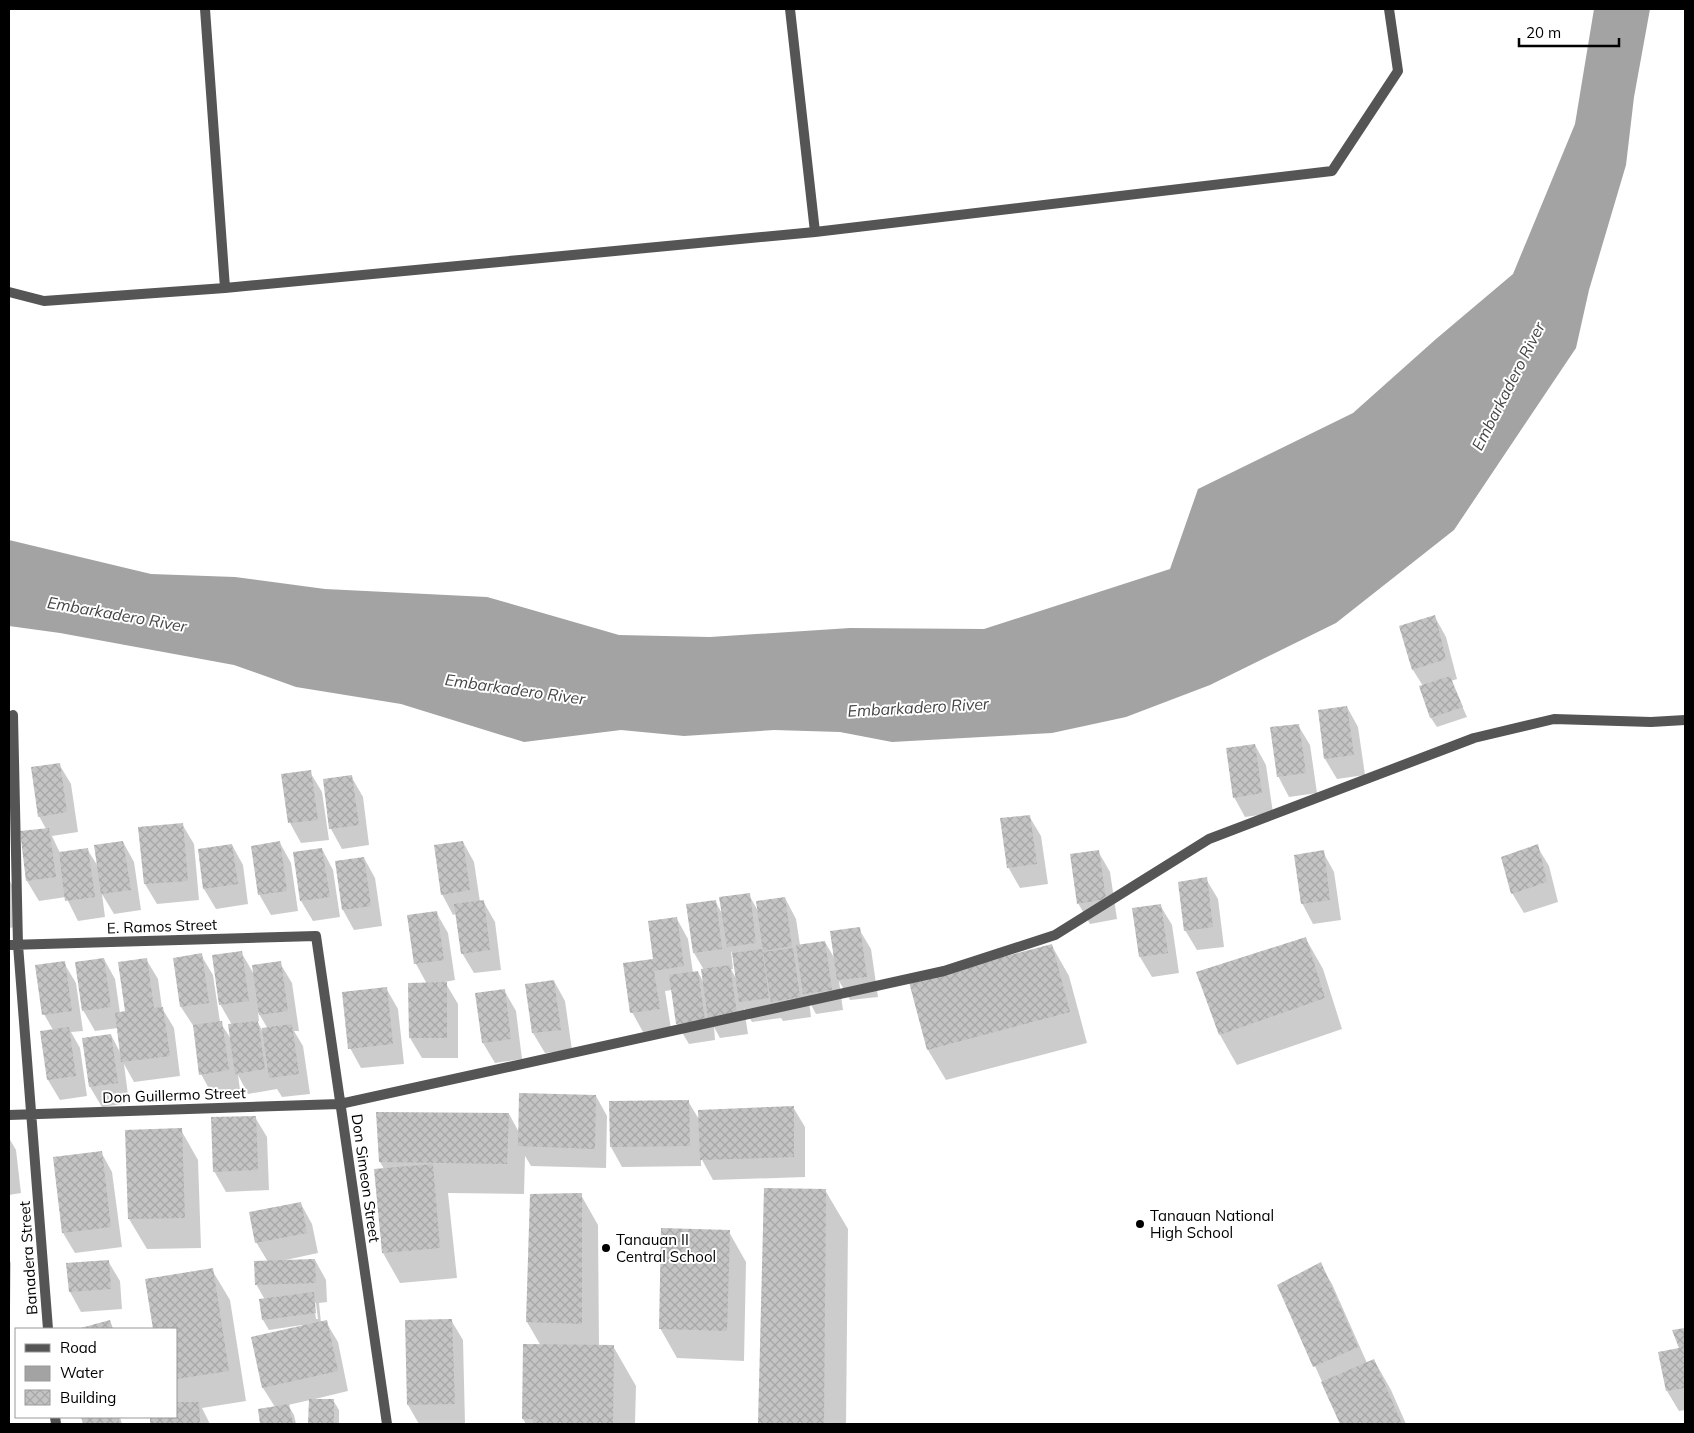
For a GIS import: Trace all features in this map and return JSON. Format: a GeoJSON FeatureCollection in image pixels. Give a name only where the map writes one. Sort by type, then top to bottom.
{"type":"FeatureCollection","features":[{"type":"Feature","properties":{"kind":"street"},"geometry":{"type":"LineString","coordinates":[[205,9],[225,288]]}},
{"type":"Feature","properties":{"kind":"street"},"geometry":{"type":"LineString","coordinates":[[790,9],[816,232]]}},
{"type":"Feature","properties":{"kind":"street"},"geometry":{"type":"LineString","coordinates":[[9,292],[44,301],[225,288],[816,232],[1332,171],[1398,71],[1390,9]]}},
{"type":"Feature","properties":{"kind":"street","name":"Banadera Street"},"geometry":{"type":"LineString","coordinates":[[13,714],[13,945],[32,1114],[48,1328]]}},
{"type":"Feature","properties":{"kind":"street","name":"Don Guillermo Street"},"geometry":{"type":"LineString","coordinates":[[9,1114],[340,1104],[944,971],[1055,935],[1209,839],[1474,738],[1554,719],[1651,722],[1685,720]]}},
{"type":"Feature","properties":{"kind":"street","name":"E. Ramos Street"},"geometry":{"type":"LineString","coordinates":[[13,945],[316,936]]}},
{"type":"Feature","properties":{"kind":"street","name":"Don Simeon Street"},"geometry":{"type":"LineString","coordinates":[[316,936],[387,1424]]}},
{"type":"Feature","properties":{"kind":"water","name":"Embarkadero River"},"geometry":{"type":"Polygon","coordinates":[[[1594,9],[1650,9],[1634,97],[1626,165],[1589,290],[1576,348],[1454,530],[1336,623],[1210,685],[1126,717],[1052,733],[892,742],[840,732],[774,730],[684,736],[621,730],[524,742],[401,704],[296,687],[234,665],[60,633],[9,626],[9,540],[151,574],[235,577],[325,589],[487,597],[619,635],[710,637],[850,628],[984,629],[1170,569],[1198,489],[1353,413],[1513,274],[1575,124],[1594,9]]]}},
{"type":"Feature","properties":{"kind":"building"},"geometry":{"type":"Polygon","coordinates":[[[1435,615],[1446,659],[1412,670],[1399,626],[1435,615]]]}},
{"type":"Feature","properties":{"kind":"building"},"geometry":{"type":"Polygon","coordinates":[[[1450,676],[1463,707],[1430,718],[1419,686],[1450,676]]]}},
{"type":"Feature","properties":{"kind":"building"},"geometry":{"type":"Polygon","coordinates":[[[1347,706],[1354,755],[1324,759],[1318,710],[1347,706]]]}},
{"type":"Feature","properties":{"kind":"building"},"geometry":{"type":"Polygon","coordinates":[[[1299,724],[1306,773],[1277,777],[1270,727],[1299,724]]]}},
{"type":"Feature","properties":{"kind":"building"},"geometry":{"type":"Polygon","coordinates":[[[1255,744],[1262,793],[1233,798],[1226,748],[1255,744]]]}},
{"type":"Feature","properties":{"kind":"building"},"geometry":{"type":"Polygon","coordinates":[[[60,763],[67,812],[38,817],[31,767],[60,763]]]}},
{"type":"Feature","properties":{"kind":"building"},"geometry":{"type":"Polygon","coordinates":[[[311,770],[318,820],[288,823],[281,774],[311,770]]]}},
{"type":"Feature","properties":{"kind":"building"},"geometry":{"type":"Polygon","coordinates":[[[352,775],[359,825],[329,829],[323,779],[352,775]]]}},
{"type":"Feature","properties":{"kind":"building"},"geometry":{"type":"Polygon","coordinates":[[[1030,815],[1037,864],[1007,868],[1000,818],[1030,815]]]}},
{"type":"Feature","properties":{"kind":"building"},"geometry":{"type":"Polygon","coordinates":[[[183,823],[188,881],[144,884],[138,827],[183,823]]]}},
{"type":"Feature","properties":{"kind":"building"},"geometry":{"type":"Polygon","coordinates":[[[49,828],[56,877],[26,881],[20,831],[49,828]]]}},
{"type":"Feature","properties":{"kind":"building"},"geometry":{"type":"Polygon","coordinates":[[[123,841],[131,890],[101,894],[94,845],[123,841]]]}},
{"type":"Feature","properties":{"kind":"building"},"geometry":{"type":"Polygon","coordinates":[[[280,841],[287,891],[258,895],[251,846],[280,841]]]}},
{"type":"Feature","properties":{"kind":"building"},"geometry":{"type":"Polygon","coordinates":[[[463,841],[470,890],[441,895],[434,845],[463,841]]]}},
{"type":"Feature","properties":{"kind":"building"},"geometry":{"type":"Polygon","coordinates":[[[232,844],[238,884],[203,889],[198,849],[232,844]]]}},
{"type":"Feature","properties":{"kind":"building"},"geometry":{"type":"Polygon","coordinates":[[[1538,844],[1547,882],[1511,894],[1501,857],[1538,844]]]}},
{"type":"Feature","properties":{"kind":"building"},"geometry":{"type":"Polygon","coordinates":[[[88,848],[95,897],[65,901],[59,852],[88,848]]]}},
{"type":"Feature","properties":{"kind":"building"},"geometry":{"type":"Polygon","coordinates":[[[322,848],[330,897],[300,901],[293,852],[322,848]]]}},
{"type":"Feature","properties":{"kind":"building"},"geometry":{"type":"Polygon","coordinates":[[[1099,850],[1106,899],[1077,904],[1070,854],[1099,850]]]}},
{"type":"Feature","properties":{"kind":"building"},"geometry":{"type":"Polygon","coordinates":[[[1324,850],[1330,900],[1301,904],[1294,855],[1324,850]]]}},
{"type":"Feature","properties":{"kind":"building"},"geometry":{"type":"Polygon","coordinates":[[[364,857],[371,906],[342,910],[335,861],[364,857]]]}},
{"type":"Feature","properties":{"kind":"building"},"geometry":{"type":"Polygon","coordinates":[[[1207,877],[1213,927],[1184,931],[1178,882],[1207,877]]]}},
{"type":"Feature","properties":{"kind":"building"},"geometry":{"type":"Polygon","coordinates":[[[750,893],[756,943],[727,947],[719,897],[750,893]]]}},
{"type":"Feature","properties":{"kind":"building"},"geometry":{"type":"Polygon","coordinates":[[[785,897],[792,946],[763,951],[756,901],[785,897]]]}},
{"type":"Feature","properties":{"kind":"building"},"geometry":{"type":"Polygon","coordinates":[[[484,900],[490,950],[461,954],[454,904],[484,900]]]}},
{"type":"Feature","properties":{"kind":"building"},"geometry":{"type":"Polygon","coordinates":[[[716,900],[722,949],[693,953],[686,904],[716,900]]]}},
{"type":"Feature","properties":{"kind":"building"},"geometry":{"type":"Polygon","coordinates":[[[1161,904],[1168,953],[1139,957],[1132,908],[1161,904]]]}},
{"type":"Feature","properties":{"kind":"building"},"geometry":{"type":"Polygon","coordinates":[[[437,911],[444,960],[414,964],[407,915],[437,911]]]}},
{"type":"Feature","properties":{"kind":"building"},"geometry":{"type":"Polygon","coordinates":[[[677,917],[684,966],[654,971],[660,1009],[630,1013],[623,963],[653,959],[648,921],[677,917]]]}},
{"type":"Feature","properties":{"kind":"building"},"geometry":{"type":"Polygon","coordinates":[[[860,927],[867,977],[837,980],[830,931],[860,927]]]}},
{"type":"Feature","properties":{"kind":"building"},"geometry":{"type":"Polygon","coordinates":[[[1306,937],[1325,998],[1219,1035],[1196,972],[1306,937]]]}},
{"type":"Feature","properties":{"kind":"building"},"geometry":{"type":"Polygon","coordinates":[[[825,941],[832,990],[803,994],[796,945],[825,941]]]}},
{"type":"Feature","properties":{"kind":"building"},"geometry":{"type":"Polygon","coordinates":[[[1052,944],[1070,1012],[927,1050],[909,982],[1052,944]]]}},
{"type":"Feature","properties":{"kind":"building"},"geometry":{"type":"Polygon","coordinates":[[[793,948],[800,997],[771,1002],[763,952],[793,948]]]}},
{"type":"Feature","properties":{"kind":"building"},"geometry":{"type":"Polygon","coordinates":[[[762,949],[769,998],[739,1002],[732,953],[762,949]]]}},
{"type":"Feature","properties":{"kind":"building"},"geometry":{"type":"Polygon","coordinates":[[[242,951],[249,1001],[219,1005],[212,955],[242,951]]]}},
{"type":"Feature","properties":{"kind":"building"},"geometry":{"type":"Polygon","coordinates":[[[202,953],[209,1003],[180,1007],[173,958],[202,953]]]}},
{"type":"Feature","properties":{"kind":"building"},"geometry":{"type":"Polygon","coordinates":[[[104,958],[111,1007],[82,1011],[75,962],[104,958]]]}},
{"type":"Feature","properties":{"kind":"building"},"geometry":{"type":"Polygon","coordinates":[[[147,958],[154,1008],[163,1007],[170,1056],[121,1062],[115,1013],[125,1011],[118,962],[147,958]]]}},
{"type":"Feature","properties":{"kind":"building"},"geometry":{"type":"Polygon","coordinates":[[[65,961],[72,1011],[42,1015],[35,965],[65,961]]]}},
{"type":"Feature","properties":{"kind":"building"},"geometry":{"type":"Polygon","coordinates":[[[281,961],[288,1011],[259,1015],[252,965],[281,961]]]}},
{"type":"Feature","properties":{"kind":"building"},"geometry":{"type":"Polygon","coordinates":[[[730,965],[737,1014],[708,1019],[701,969],[730,965]]]}},
{"type":"Feature","properties":{"kind":"building"},"geometry":{"type":"Polygon","coordinates":[[[698,971],[705,1020],[676,1024],[669,975],[698,971]]]}},
{"type":"Feature","properties":{"kind":"building"},"geometry":{"type":"Polygon","coordinates":[[[554,980],[561,1030],[532,1033],[525,984],[554,980]]]}},
{"type":"Feature","properties":{"kind":"building"},"geometry":{"type":"Polygon","coordinates":[[[447,982],[447,1038],[409,1038],[408,983],[447,982]]]}},
{"type":"Feature","properties":{"kind":"building"},"geometry":{"type":"Polygon","coordinates":[[[387,987],[393,1044],[348,1049],[342,992],[387,987]]]}},
{"type":"Feature","properties":{"kind":"building"},"geometry":{"type":"Polygon","coordinates":[[[505,989],[511,1039],[482,1043],[475,993],[505,989]]]}},
{"type":"Feature","properties":{"kind":"building"},"geometry":{"type":"Polygon","coordinates":[[[222,1021],[229,1070],[199,1075],[193,1025],[222,1021]]]}},
{"type":"Feature","properties":{"kind":"building"},"geometry":{"type":"Polygon","coordinates":[[[258,1021],[265,1069],[235,1074],[228,1024],[258,1021]]]}},
{"type":"Feature","properties":{"kind":"building"},"geometry":{"type":"Polygon","coordinates":[[[292,1024],[299,1074],[269,1078],[262,1028],[292,1024]]]}},
{"type":"Feature","properties":{"kind":"building"},"geometry":{"type":"Polygon","coordinates":[[[69,1027],[76,1076],[47,1080],[40,1031],[69,1027]]]}},
{"type":"Feature","properties":{"kind":"building"},"geometry":{"type":"Polygon","coordinates":[[[111,1034],[118,1083],[89,1087],[82,1038],[111,1034]]]}},
{"type":"Feature","properties":{"kind":"building"},"geometry":{"type":"Polygon","coordinates":[[[519,1093],[596,1095],[595,1149],[518,1146],[519,1093]]]}},
{"type":"Feature","properties":{"kind":"building"},"geometry":{"type":"Polygon","coordinates":[[[689,1100],[690,1146],[610,1147],[609,1101],[689,1100]]]}},
{"type":"Feature","properties":{"kind":"building"},"geometry":{"type":"Polygon","coordinates":[[[794,1106],[794,1157],[700,1160],[698,1110],[794,1106]]]}},
{"type":"Feature","properties":{"kind":"building"},"geometry":{"type":"Polygon","coordinates":[[[376,1112],[509,1113],[507,1164],[379,1162],[376,1112]]]}},
{"type":"Feature","properties":{"kind":"building"},"geometry":{"type":"Polygon","coordinates":[[[256,1116],[258,1170],[213,1172],[211,1117],[256,1116]]]}},
{"type":"Feature","properties":{"kind":"building"},"geometry":{"type":"Polygon","coordinates":[[[182,1128],[185,1218],[128,1219],[125,1130],[182,1128]]]}},
{"type":"Feature","properties":{"kind":"building"},"geometry":{"type":"Polygon","coordinates":[[[102,1151],[111,1227],[62,1233],[53,1157],[102,1151]]]}},
{"type":"Feature","properties":{"kind":"building"},"geometry":{"type":"Polygon","coordinates":[[[433,1164],[440,1248],[382,1253],[374,1169],[433,1164]]]}},
{"type":"Feature","properties":{"kind":"building"},"geometry":{"type":"Polygon","coordinates":[[[764,1188],[826,1189],[824,1424],[758,1424],[764,1188]]]}},
{"type":"Feature","properties":{"kind":"building"},"geometry":{"type":"Polygon","coordinates":[[[582,1193],[582,1324],[526,1322],[530,1194],[582,1193]]]}},
{"type":"Feature","properties":{"kind":"building"},"geometry":{"type":"Polygon","coordinates":[[[301,1202],[307,1233],[255,1243],[249,1212],[301,1202]]]}},
{"type":"Feature","properties":{"kind":"building"},"geometry":{"type":"Polygon","coordinates":[[[661,1228],[730,1230],[727,1331],[659,1329],[661,1228]]]}},
{"type":"Feature","properties":{"kind":"building"},"geometry":{"type":"Polygon","coordinates":[[[315,1259],[316,1283],[255,1285],[254,1261],[315,1259]]]}},
{"type":"Feature","properties":{"kind":"building"},"geometry":{"type":"Polygon","coordinates":[[[109,1260],[111,1289],[69,1292],[66,1263],[109,1260]]]}},
{"type":"Feature","properties":{"kind":"building"},"geometry":{"type":"Polygon","coordinates":[[[1321,1262],[1358,1347],[1313,1367],[1277,1285],[1321,1262]]]}},
{"type":"Feature","properties":{"kind":"building"},"geometry":{"type":"Polygon","coordinates":[[[213,1268],[229,1371],[178,1379],[178,1328],[153,1328],[145,1279],[213,1268]]]}},
{"type":"Feature","properties":{"kind":"building"},"geometry":{"type":"Polygon","coordinates":[[[314,1292],[316,1313],[262,1320],[259,1299],[314,1292]]]}},
{"type":"Feature","properties":{"kind":"building"},"geometry":{"type":"Polygon","coordinates":[[[452,1319],[455,1404],[407,1405],[405,1320],[452,1319]]]}},
{"type":"Feature","properties":{"kind":"building"},"geometry":{"type":"Polygon","coordinates":[[[110,1320],[113,1328],[81,1328],[110,1320]]]}},
{"type":"Feature","properties":{"kind":"building"},"geometry":{"type":"Polygon","coordinates":[[[327,1320],[338,1371],[262,1388],[251,1337],[327,1320]]]}},
{"type":"Feature","properties":{"kind":"building"},"geometry":{"type":"Polygon","coordinates":[[[1685,1328],[1685,1388],[1666,1391],[1658,1352],[1679,1348],[1672,1330],[1685,1328]]]}},
{"type":"Feature","properties":{"kind":"building"},"geometry":{"type":"Polygon","coordinates":[[[523,1344],[614,1345],[613,1424],[533,1424],[533,1419],[522,1419],[523,1344]]]}},
{"type":"Feature","properties":{"kind":"building"},"geometry":{"type":"Polygon","coordinates":[[[1374,1359],[1402,1424],[1340,1424],[1321,1382],[1374,1359]]]}},
{"type":"Feature","properties":{"kind":"building"},"geometry":{"type":"Polygon","coordinates":[[[309,1399],[334,1399],[334,1424],[308,1424],[309,1399]]]}},
{"type":"Feature","properties":{"kind":"building"},"geometry":{"type":"Polygon","coordinates":[[[178,1402],[199,1402],[200,1424],[150,1424],[150,1418],[178,1418],[178,1402]]]}},
{"type":"Feature","properties":{"kind":"building"},"geometry":{"type":"Polygon","coordinates":[[[289,1404],[293,1424],[260,1424],[258,1409],[289,1404]]]}},
{"type":"Feature","properties":{"kind":"building"},"geometry":{"type":"Polygon","coordinates":[[[81,1418],[118,1418],[120,1424],[83,1424],[81,1418]]]}},
{"type":"Feature","properties":{"kind":"place","name":"Tanauan National High School"},"geometry":{"type":"Point","coordinates":[1140,1224]}},
{"type":"Feature","properties":{"kind":"place","name":"Tanauan II Central School"},"geometry":{"type":"Point","coordinates":[606,1248]}}]}
